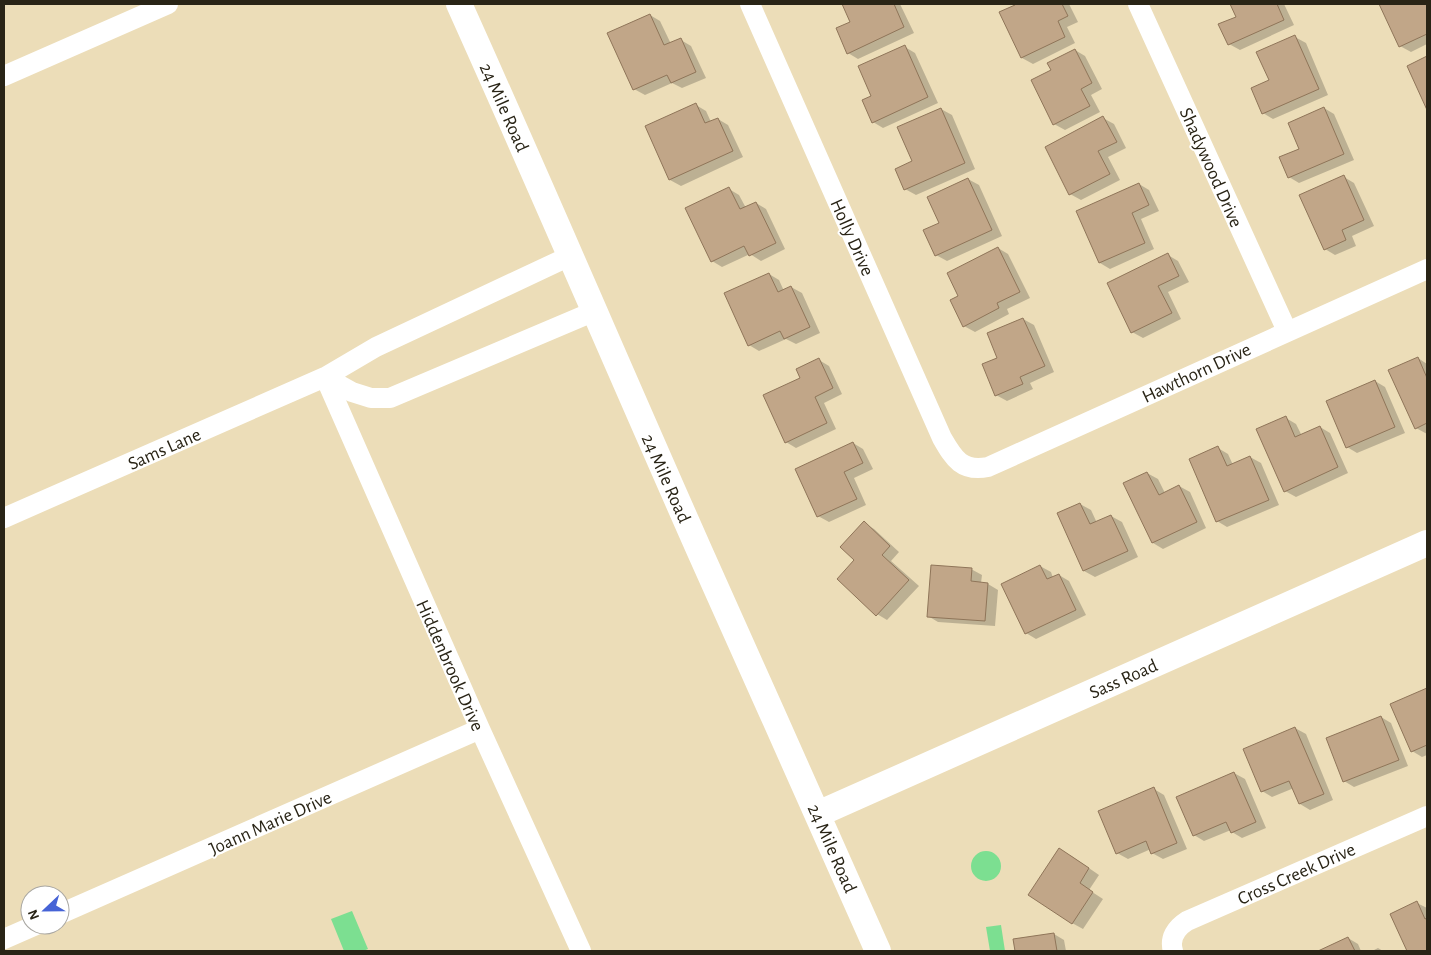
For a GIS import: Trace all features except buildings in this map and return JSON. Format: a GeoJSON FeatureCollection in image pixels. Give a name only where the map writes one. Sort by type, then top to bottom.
{"type":"FeatureCollection","features":[{"type":"Feature","properties":{"kind":"street"},"geometry":{"type":"LineString","coordinates":[[4,76],[168,4]]}},
{"type":"Feature","properties":{"kind":"street","name":"24 Mile Road"},"geometry":{"type":"LineString","coordinates":[[459,4],[739,641],[878,951]]}},
{"type":"Feature","properties":{"kind":"street","name":"Holly Drive"},"geometry":{"type":"LineString","coordinates":[[750,4],[942,438],[952,454],[963,465]]}},
{"type":"Feature","properties":{"kind":"street","name":"Shadywood Drive"},"geometry":{"type":"LineString","coordinates":[[1138,4],[1287,331]]}},
{"type":"Feature","properties":{"kind":"street","name":"Sams Lane"},"geometry":{"type":"LineString","coordinates":[[4,518],[325,377],[376,347],[570,256]]}},
{"type":"Feature","properties":{"kind":"street","name":"Hawthorn Drive"},"geometry":{"type":"LineString","coordinates":[[963,465],[979,469],[988,467],[1427,269]]}},
{"type":"Feature","properties":{"kind":"street"},"geometry":{"type":"LineString","coordinates":[[325,377],[371,398],[390,398],[595,311]]}},
{"type":"Feature","properties":{"kind":"street","name":"Hiddenbrook Drive"},"geometry":{"type":"LineString","coordinates":[[325,377],[580,951]]}},
{"type":"Feature","properties":{"kind":"street","name":"Sass Road"},"geometry":{"type":"LineString","coordinates":[[818,814],[1427,543]]}},
{"type":"Feature","properties":{"kind":"street","name":"Joann Marie Drive"},"geometry":{"type":"LineString","coordinates":[[70,910],[480,729]]}},
{"type":"Feature","properties":{"kind":"street","name":"Cross Creek Drive"},"geometry":{"type":"LineString","coordinates":[[1172,945],[1181,925],[1187,921],[1427,816]]}},
{"type":"Feature","properties":{"kind":"street"},"geometry":{"type":"LineString","coordinates":[[4,939],[20,932]]}},
{"type":"Feature","properties":{"kind":"shaded area"},"geometry":{"type":"Polygon","coordinates":[[[986,851],[997,855],[1001,866],[997,877],[986,881],[975,877],[971,866],[975,855],[986,851]]]}},
{"type":"Feature","properties":{"kind":"shaded area"},"geometry":{"type":"Polygon","coordinates":[[[352,911],[368,949],[363,951],[344,951],[331,919],[352,911]]]}},
{"type":"Feature","properties":{"kind":"shaded area"},"geometry":{"type":"Polygon","coordinates":[[[1001,925],[1005,951],[990,951],[986,927],[1001,925]]]}}]}
